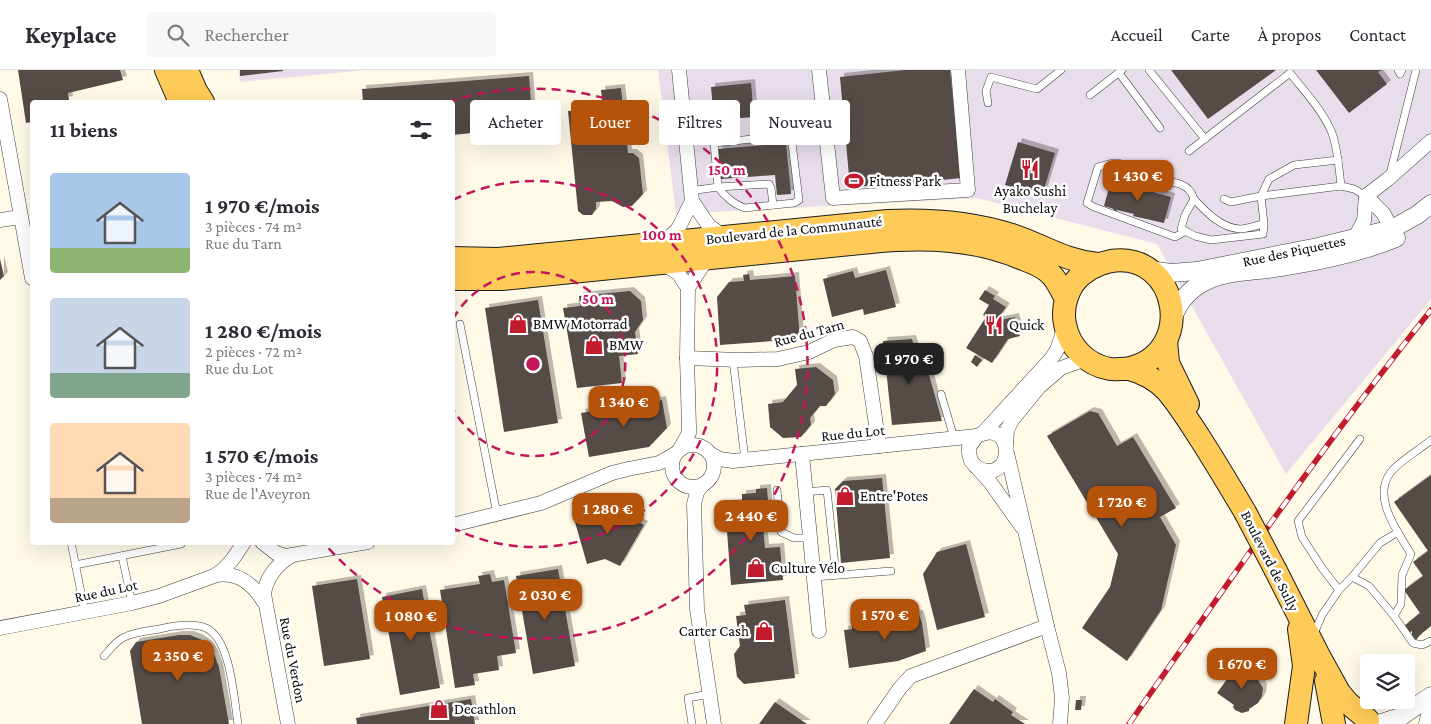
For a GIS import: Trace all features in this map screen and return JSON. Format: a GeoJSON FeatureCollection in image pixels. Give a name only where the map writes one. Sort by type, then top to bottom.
{"type":"FeatureCollection","features":[{"type":"Feature","properties":{"kind":"main road"},"geometry":{"type":"LineString","coordinates":[[166,70],[179,100]]}},
{"type":"Feature","properties":{"kind":"main road"},"geometry":{"type":"LineString","coordinates":[[187,70],[196,92],[202,100]]}},
{"type":"Feature","properties":{"kind":"main road","name":"Boulevard de la Communauté"},"geometry":{"type":"LineString","coordinates":[[455,279],[502,278],[661,253],[725,237],[888,221],[958,222],[1012,235],[1072,260],[1098,264]]}},
{"type":"Feature","properties":{"kind":"main road","name":"Boulevard de la Communauté"},"geometry":{"type":"LineString","coordinates":[[455,258],[498,259],[661,253],[714,257],[904,239],[954,241],[994,248],[1038,266],[1050,274],[1066,299]]}},
{"type":"Feature","properties":{"kind":"main road"},"geometry":{"type":"LineString","coordinates":[[1126,369],[1148,361],[1166,341],[1172,326],[1171,302],[1161,281],[1149,270],[1138,264],[1126,261],[1098,264],[1085,272],[1077,280],[1066,299],[1064,311],[1065,326],[1072,344],[1086,359],[1098,366],[1126,369],[1148,377],[1167,391],[1220,470]]}},
{"type":"Feature","properties":{"kind":"main road"},"geometry":{"type":"LineString","coordinates":[[1166,341],[1168,363],[1220,470]]}},
{"type":"Feature","properties":{"kind":"main road","name":"Boulevard de Sully"},"geometry":{"type":"LineString","coordinates":[[1220,470],[1245,512],[1315,648]]}},
{"type":"Feature","properties":{"kind":"main road"},"geometry":{"type":"LineString","coordinates":[[1296,611],[1304,666],[1296,724]]}},
{"type":"Feature","properties":{"kind":"main road"},"geometry":{"type":"LineString","coordinates":[[1315,648],[1344,699],[1370,723]]}},
{"type":"Feature","properties":{"kind":"main road"},"geometry":{"type":"LineString","coordinates":[[1315,648],[1330,696],[1334,724]]}},
{"type":"Feature","properties":{"kind":"street"},"geometry":{"type":"LineString","coordinates":[[680,70],[691,196],[709,226],[725,237]]}},
{"type":"Feature","properties":{"kind":"street"},"geometry":{"type":"LineString","coordinates":[[819,70],[833,198],[968,190],[958,70]]}},
{"type":"Feature","properties":{"kind":"street"},"geometry":{"type":"LineString","coordinates":[[0,99],[30,268]]}},
{"type":"Feature","properties":{"kind":"street"},"geometry":{"type":"LineString","coordinates":[[1354,239],[1364,221],[1366,196],[1431,141]]}},
{"type":"Feature","properties":{"kind":"street"},"geometry":{"type":"LineString","coordinates":[[688,288],[678,274],[666,265],[661,253],[678,229],[691,196]]}},
{"type":"Feature","properties":{"kind":"street"},"geometry":{"type":"LineString","coordinates":[[1366,196],[1383,213],[1388,236]]}},
{"type":"Feature","properties":{"kind":"street","name":"Rue des Piquettes"},"geometry":{"type":"LineString","coordinates":[[1173,318],[1178,305],[1186,295],[1209,279],[1365,250],[1388,236],[1431,204]]}},
{"type":"Feature","properties":{"kind":"street"},"geometry":{"type":"LineString","coordinates":[[0,220],[20,217]]}},
{"type":"Feature","properties":{"kind":"street","name":"Rue des Piquettes"},"geometry":{"type":"LineString","coordinates":[[1149,270],[1171,273],[1197,271],[1354,239],[1388,236],[1415,230],[1431,218]]}},
{"type":"Feature","properties":{"kind":"street"},"geometry":{"type":"LineString","coordinates":[[703,484],[694,487],[679,481],[672,466],[678,451],[689,433],[688,288],[703,265],[714,257]]}},
{"type":"Feature","properties":{"kind":"street"},"geometry":{"type":"LineString","coordinates":[[1065,326],[1052,359],[969,446],[973,462],[986,471],[995,470],[1002,465],[1006,449],[1007,430],[1012,420],[1044,382],[1062,368],[1086,359]]}},
{"type":"Feature","properties":{"kind":"street","name":"Rue du Tarn"},"geometry":{"type":"LineString","coordinates":[[687,358],[778,359],[808,352],[834,340],[853,337],[860,341],[866,356],[879,446]]}},
{"type":"Feature","properties":{"kind":"street"},"geometry":{"type":"LineString","coordinates":[[689,427],[714,463],[713,472]]}},
{"type":"Feature","properties":{"kind":"street"},"geometry":{"type":"LineString","coordinates":[[980,435],[996,435],[1002,440],[1006,449],[1059,673],[1062,698],[1060,724]]}},
{"type":"Feature","properties":{"kind":"street","name":"Rue du Lot"},"geometry":{"type":"LineString","coordinates":[[739,461],[980,435]]}},
{"type":"Feature","properties":{"kind":"street"},"geometry":{"type":"LineString","coordinates":[[949,439],[963,450],[990,482],[1027,533]]}},
{"type":"Feature","properties":{"kind":"street"},"geometry":{"type":"LineString","coordinates":[[455,524],[542,503],[628,468],[651,465],[666,460],[678,451],[692,445],[706,450],[720,459],[739,461]]}},
{"type":"Feature","properties":{"kind":"street"},"geometry":{"type":"LineString","coordinates":[[802,454],[819,631]]}},
{"type":"Feature","properties":{"kind":"street"},"geometry":{"type":"LineString","coordinates":[[714,724],[697,608],[694,504],[697,492],[713,472],[739,461]]}},
{"type":"Feature","properties":{"kind":"street"},"geometry":{"type":"LineString","coordinates":[[651,465],[664,469],[679,481],[690,494],[694,504]]}},
{"type":"Feature","properties":{"kind":"street"},"geometry":{"type":"LineString","coordinates":[[264,545],[280,555],[291,556],[352,545]]}},
{"type":"Feature","properties":{"kind":"street"},"geometry":{"type":"LineString","coordinates":[[216,574],[225,574],[260,583],[273,572],[276,559],[264,545]]}},
{"type":"Feature","properties":{"kind":"street"},"geometry":{"type":"LineString","coordinates":[[243,547],[235,569],[264,602]]}},
{"type":"Feature","properties":{"kind":"street"},"geometry":{"type":"LineString","coordinates":[[216,574],[226,568],[243,547]]}},
{"type":"Feature","properties":{"kind":"street"},"geometry":{"type":"LineString","coordinates":[[264,602],[264,589],[273,572],[279,563],[291,556]]}},
{"type":"Feature","properties":{"kind":"street","name":"Rue du Lot"},"geometry":{"type":"LineString","coordinates":[[0,628],[132,603],[159,596],[216,574]]}},
{"type":"Feature","properties":{"kind":"street","name":"Rue du Verdon"},"geometry":{"type":"LineString","coordinates":[[264,602],[276,652],[288,724]]}},
{"type":"Feature","properties":{"kind":"street"},"geometry":{"type":"LineString","coordinates":[[876,724],[900,688],[911,676],[1047,626]]}},
{"type":"Feature","properties":{"kind":"street"},"geometry":{"type":"LineString","coordinates":[[1370,723],[1400,717],[1431,696]]}},
{"type":"Feature","properties":{"kind":"street"},"geometry":{"type":"LineString","coordinates":[[1428,724],[1431,712]]}},
{"type":"Feature","properties":{"kind":"lane"},"geometry":{"type":"LineString","coordinates":[[988,103],[986,91],[991,77],[1037,88],[1061,70]]}},
{"type":"Feature","properties":{"kind":"lane"},"geometry":{"type":"LineString","coordinates":[[1149,70],[1205,139]]}},
{"type":"Feature","properties":{"kind":"lane"},"geometry":{"type":"LineString","coordinates":[[1398,70],[1400,74],[1402,70]]}},
{"type":"Feature","properties":{"kind":"lane"},"geometry":{"type":"LineString","coordinates":[[1388,179],[1416,70]]}},
{"type":"Feature","properties":{"kind":"lane"},"geometry":{"type":"LineString","coordinates":[[1090,95],[1121,71],[1160,128]]}},
{"type":"Feature","properties":{"kind":"lane"},"geometry":{"type":"LineString","coordinates":[[1189,151],[1290,73],[1324,117],[1332,134],[1341,186]]}},
{"type":"Feature","properties":{"kind":"lane"},"geometry":{"type":"LineString","coordinates":[[791,135],[798,200],[794,203],[745,208],[722,193],[718,188],[714,144],[791,135]]}},
{"type":"Feature","properties":{"kind":"lane"},"geometry":{"type":"LineString","coordinates":[[1194,199],[1185,215],[1181,229],[1195,236],[1211,240],[1263,234],[1264,224],[1260,196],[1269,179],[1294,165],[1338,160]]}},
{"type":"Feature","properties":{"kind":"lane"},"geometry":{"type":"LineString","coordinates":[[1186,231],[1175,237],[1087,203],[1098,167],[1116,163],[1125,166],[1140,177],[1180,183],[1192,193],[1194,199],[1208,215],[1230,228],[1242,230],[1264,224]]}},
{"type":"Feature","properties":{"kind":"lane"},"geometry":{"type":"LineString","coordinates":[[691,196],[718,188],[769,184],[773,205]]}},
{"type":"Feature","properties":{"kind":"lane"},"geometry":{"type":"LineString","coordinates":[[1224,200],[1231,202],[1260,196],[1341,186],[1354,189],[1366,196]]}},
{"type":"Feature","properties":{"kind":"lane"},"geometry":{"type":"LineString","coordinates":[[460,324],[497,514]]}},
{"type":"Feature","properties":{"kind":"lane"},"geometry":{"type":"LineString","coordinates":[[733,360],[739,461]]}},
{"type":"Feature","properties":{"kind":"lane"},"geometry":{"type":"LineString","coordinates":[[942,394],[949,439]]}},
{"type":"Feature","properties":{"kind":"lane"},"geometry":{"type":"LineString","coordinates":[[1338,590],[1302,537],[1298,521],[1360,439]]}},
{"type":"Feature","properties":{"kind":"lane"},"geometry":{"type":"LineString","coordinates":[[1394,616],[1401,604],[1402,575],[1411,554],[1386,508],[1384,484],[1392,471],[1431,440]]}},
{"type":"Feature","properties":{"kind":"lane"},"geometry":{"type":"LineString","coordinates":[[777,490],[781,532],[794,538],[810,538]]}},
{"type":"Feature","properties":{"kind":"lane"},"geometry":{"type":"LineString","coordinates":[[805,492],[827,490],[836,575]]}},
{"type":"Feature","properties":{"kind":"lane"},"geometry":{"type":"LineString","coordinates":[[1315,648],[1322,615],[1338,590],[1352,577],[1380,543],[1398,532]]}},
{"type":"Feature","properties":{"kind":"lane"},"geometry":{"type":"LineString","coordinates":[[71,545],[85,613]]}},
{"type":"Feature","properties":{"kind":"lane"},"geometry":{"type":"LineString","coordinates":[[75,565],[176,545]]}},
{"type":"Feature","properties":{"kind":"lane"},"geometry":{"type":"LineString","coordinates":[[122,556],[132,603]]}},
{"type":"Feature","properties":{"kind":"lane"},"geometry":{"type":"LineString","coordinates":[[814,577],[891,571]]}},
{"type":"Feature","properties":{"kind":"lane"},"geometry":{"type":"LineString","coordinates":[[1352,577],[1369,586],[1413,643],[1422,645],[1431,641]]}},
{"type":"Feature","properties":{"kind":"lane"},"geometry":{"type":"LineString","coordinates":[[104,656],[117,642],[127,636],[178,625],[208,629],[217,637],[227,658],[238,724]]}},
{"type":"Feature","properties":{"kind":"lane"},"geometry":{"type":"LineString","coordinates":[[692,724],[688,698],[709,694]]}},
{"type":"Feature","properties":{"kind":"shaded area"},"geometry":{"type":"Polygon","coordinates":[[[238,70],[366,70],[240,82],[238,70]]]}},
{"type":"Feature","properties":{"kind":"shaded area"},"geometry":{"type":"Polygon","coordinates":[[[658,70],[1431,70],[1431,299],[1286,474],[1157,244],[977,198],[676,214],[667,145],[740,145],[740,100],[662,100],[658,70]]]}},
{"type":"Feature","properties":{"kind":"building"},"geometry":{"type":"Polygon","coordinates":[[[18,70],[120,70],[123,80],[68,93],[69,100],[30,100],[30,122],[26,123],[18,70]]]}},
{"type":"Feature","properties":{"kind":"building"},"geometry":{"type":"Polygon","coordinates":[[[240,70],[283,70],[283,71],[240,76],[240,70]]]}},
{"type":"Feature","properties":{"kind":"building"},"geometry":{"type":"Polygon","coordinates":[[[905,70],[950,70],[961,178],[850,187],[846,145],[850,145],[850,100],[842,100],[840,77],[905,70]]]}},
{"type":"Feature","properties":{"kind":"building"},"geometry":{"type":"Polygon","coordinates":[[[1171,70],[1276,70],[1208,119],[1171,70]]]}},
{"type":"Feature","properties":{"kind":"building"},"geometry":{"type":"Polygon","coordinates":[[[1316,70],[1382,70],[1378,72],[1387,84],[1349,113],[1316,70]]]}},
{"type":"Feature","properties":{"kind":"building"},"geometry":{"type":"Polygon","coordinates":[[[529,76],[531,100],[470,100],[470,133],[455,135],[455,100],[363,100],[362,89],[529,76]]]}},
{"type":"Feature","properties":{"kind":"building"},"geometry":{"type":"Polygon","coordinates":[[[751,83],[752,100],[750,100],[750,117],[740,118],[740,100],[712,100],[711,87],[751,83]]]}},
{"type":"Feature","properties":{"kind":"building"},"geometry":{"type":"Polygon","coordinates":[[[621,88],[622,100],[602,100],[601,90],[621,88]]]}},
{"type":"Feature","properties":{"kind":"building"},"geometry":{"type":"Polygon","coordinates":[[[568,111],[571,111],[571,141],[568,111]]]}},
{"type":"Feature","properties":{"kind":"building","name":"Ayako Sushi Buchelay"},"geometry":{"type":"Polygon","coordinates":[[[1018,142],[1055,153],[1042,196],[1005,185],[1018,142]]]}},
{"type":"Feature","properties":{"kind":"building"},"geometry":{"type":"Polygon","coordinates":[[[571,145],[627,145],[628,153],[633,153],[639,158],[643,194],[632,206],[623,207],[612,201],[596,202],[596,209],[592,215],[583,215],[578,211],[571,145]]]}},
{"type":"Feature","properties":{"kind":"building"},"geometry":{"type":"Polygon","coordinates":[[[786,145],[791,194],[777,195],[775,175],[721,179],[718,149],[786,145]]]}},
{"type":"Feature","properties":{"kind":"building"},"geometry":{"type":"Polygon","coordinates":[[[1111,181],[1171,197],[1164,223],[1133,216],[1134,214],[1113,210],[1104,206],[1111,181]]]}},
{"type":"Feature","properties":{"kind":"building"},"geometry":{"type":"Polygon","coordinates":[[[0,259],[4,276],[0,280],[0,259]]]}},
{"type":"Feature","properties":{"kind":"building"},"geometry":{"type":"Polygon","coordinates":[[[886,270],[896,307],[864,315],[863,309],[832,317],[823,279],[853,271],[855,278],[886,270]]]}},
{"type":"Feature","properties":{"kind":"building"},"geometry":{"type":"Polygon","coordinates":[[[749,274],[750,280],[795,276],[800,339],[720,345],[717,297],[729,282],[744,281],[743,275],[749,274]]]}},
{"type":"Feature","properties":{"kind":"building","name":"Quick"},"geometry":{"type":"Polygon","coordinates":[[[985,290],[995,296],[993,299],[1006,307],[998,319],[1015,317],[1020,336],[1008,339],[992,363],[966,348],[986,317],[983,315],[989,305],[979,299],[985,290]]]}},
{"type":"Feature","properties":{"kind":"building","name":"BMW"},"geometry":{"type":"Polygon","coordinates":[[[630,291],[641,301],[643,320],[635,332],[638,354],[619,356],[622,383],[577,388],[563,308],[580,306],[579,296],[630,291]]]}},
{"type":"Feature","properties":{"kind":"building"},"geometry":{"type":"Polygon","coordinates":[[[538,300],[558,423],[504,432],[485,308],[538,300]]]}},
{"type":"Feature","properties":{"kind":"building"},"geometry":{"type":"Polygon","coordinates":[[[912,339],[920,366],[926,364],[942,421],[892,425],[883,341],[912,339]]]}},
{"type":"Feature","properties":{"kind":"building"},"geometry":{"type":"Polygon","coordinates":[[[975,355],[982,360],[977,367],[971,362],[975,355]]]}},
{"type":"Feature","properties":{"kind":"building"},"geometry":{"type":"Polygon","coordinates":[[[816,367],[833,380],[835,394],[826,406],[820,406],[810,418],[811,425],[801,437],[783,438],[770,427],[768,404],[783,402],[797,385],[795,369],[816,367]]]}},
{"type":"Feature","properties":{"kind":"building"},"geometry":{"type":"Polygon","coordinates":[[[662,400],[667,428],[649,447],[589,457],[581,413],[662,400]]]}},
{"type":"Feature","properties":{"kind":"building"},"geometry":{"type":"Polygon","coordinates":[[[1090,411],[1098,413],[1117,446],[1133,437],[1176,508],[1160,517],[1176,545],[1161,610],[1127,661],[1082,628],[1110,587],[1118,554],[1047,436],[1090,411]]]}},
{"type":"Feature","properties":{"kind":"building"},"geometry":{"type":"Polygon","coordinates":[[[1431,475],[1431,626],[1416,640],[1412,636],[1412,631],[1408,634],[1404,626],[1420,613],[1404,590],[1423,576],[1413,562],[1428,551],[1394,502],[1431,475]]]}},
{"type":"Feature","properties":{"kind":"building"},"geometry":{"type":"Polygon","coordinates":[[[882,478],[890,558],[841,563],[835,489],[843,481],[882,478]]]}},
{"type":"Feature","properties":{"kind":"building"},"geometry":{"type":"Polygon","coordinates":[[[767,488],[769,514],[762,515],[765,548],[780,547],[783,580],[731,585],[725,504],[742,503],[742,494],[756,493],[756,489],[767,488]]]}},
{"type":"Feature","properties":{"kind":"building"},"geometry":{"type":"Polygon","coordinates":[[[602,502],[644,525],[620,566],[605,559],[587,564],[575,522],[594,515],[602,502]]]}},
{"type":"Feature","properties":{"kind":"building"},"geometry":{"type":"Polygon","coordinates":[[[966,544],[985,617],[937,630],[923,574],[937,552],[966,544]]]}},
{"type":"Feature","properties":{"kind":"building"},"geometry":{"type":"Polygon","coordinates":[[[558,569],[575,666],[533,674],[516,576],[558,569]]]}},
{"type":"Feature","properties":{"kind":"building"},"geometry":{"type":"Polygon","coordinates":[[[490,574],[492,582],[504,580],[516,653],[497,656],[499,670],[473,674],[475,685],[455,688],[440,590],[480,584],[478,576],[490,574]]]}},
{"type":"Feature","properties":{"kind":"building"},"geometry":{"type":"Polygon","coordinates":[[[357,579],[370,659],[324,666],[312,586],[357,579]]]}},
{"type":"Feature","properties":{"kind":"building"},"geometry":{"type":"Polygon","coordinates":[[[422,589],[440,688],[400,695],[382,597],[422,589]]]}},
{"type":"Feature","properties":{"kind":"building","name":"Carter Cash"},"geometry":{"type":"Polygon","coordinates":[[[785,600],[795,678],[744,684],[737,677],[734,654],[740,646],[736,616],[746,615],[744,605],[785,600]]]}},
{"type":"Feature","properties":{"kind":"building"},"geometry":{"type":"Polygon","coordinates":[[[919,614],[926,651],[898,661],[849,668],[844,630],[852,629],[852,625],[891,620],[891,617],[919,614]]]}},
{"type":"Feature","properties":{"kind":"building"},"geometry":{"type":"Polygon","coordinates":[[[190,635],[200,639],[209,646],[214,654],[219,667],[229,724],[142,724],[130,651],[136,642],[190,635]]]}},
{"type":"Feature","properties":{"kind":"building"},"geometry":{"type":"Polygon","coordinates":[[[1238,664],[1257,678],[1263,688],[1262,696],[1258,703],[1249,711],[1242,713],[1235,710],[1234,705],[1217,693],[1238,664]]]}},
{"type":"Feature","properties":{"kind":"building"},"geometry":{"type":"Polygon","coordinates":[[[974,689],[993,702],[995,699],[1013,712],[1011,715],[1025,724],[949,724],[974,689]]]}},
{"type":"Feature","properties":{"kind":"building","name":"Decathlon"},"geometry":{"type":"Polygon","coordinates":[[[471,699],[475,724],[357,724],[356,718],[471,699]]]}},
{"type":"Feature","properties":{"kind":"building"},"geometry":{"type":"Polygon","coordinates":[[[1076,700],[1082,700],[1081,710],[1075,710],[1076,700]]]}},
{"type":"Feature","properties":{"kind":"building"},"geometry":{"type":"Polygon","coordinates":[[[775,702],[807,724],[759,724],[775,702]]]}},
{"type":"Feature","properties":{"kind":"railway"},"geometry":{"type":"LineString","coordinates":[[1129,724],[1314,463],[1431,310]]}},
{"type":"Feature","properties":{"kind":"place","name":"Ayako Sushi Buchelay"},"geometry":{"type":"Point","coordinates":[1030,169]}},
{"type":"Feature","properties":{"kind":"place","name":"Fitness Park"},"geometry":{"type":"Point","coordinates":[854,181]}},
{"type":"Feature","properties":{"kind":"place","name":"BMW Motorrad"},"geometry":{"type":"Point","coordinates":[518,324]}},
{"type":"Feature","properties":{"kind":"place","name":"Quick"},"geometry":{"type":"Point","coordinates":[994,325]}},
{"type":"Feature","properties":{"kind":"place","name":"BMW"},"geometry":{"type":"Point","coordinates":[594,345]}},
{"type":"Feature","properties":{"kind":"place","name":"Entre'Potes"},"geometry":{"type":"Point","coordinates":[845,496]}},
{"type":"Feature","properties":{"kind":"place","name":"Culture Vélo"},"geometry":{"type":"Point","coordinates":[756,568]}},
{"type":"Feature","properties":{"kind":"place","name":"Carter Cash"},"geometry":{"type":"Point","coordinates":[764,631]}},
{"type":"Feature","properties":{"kind":"place","name":"Decathlon"},"geometry":{"type":"Point","coordinates":[439,709]}}]}
